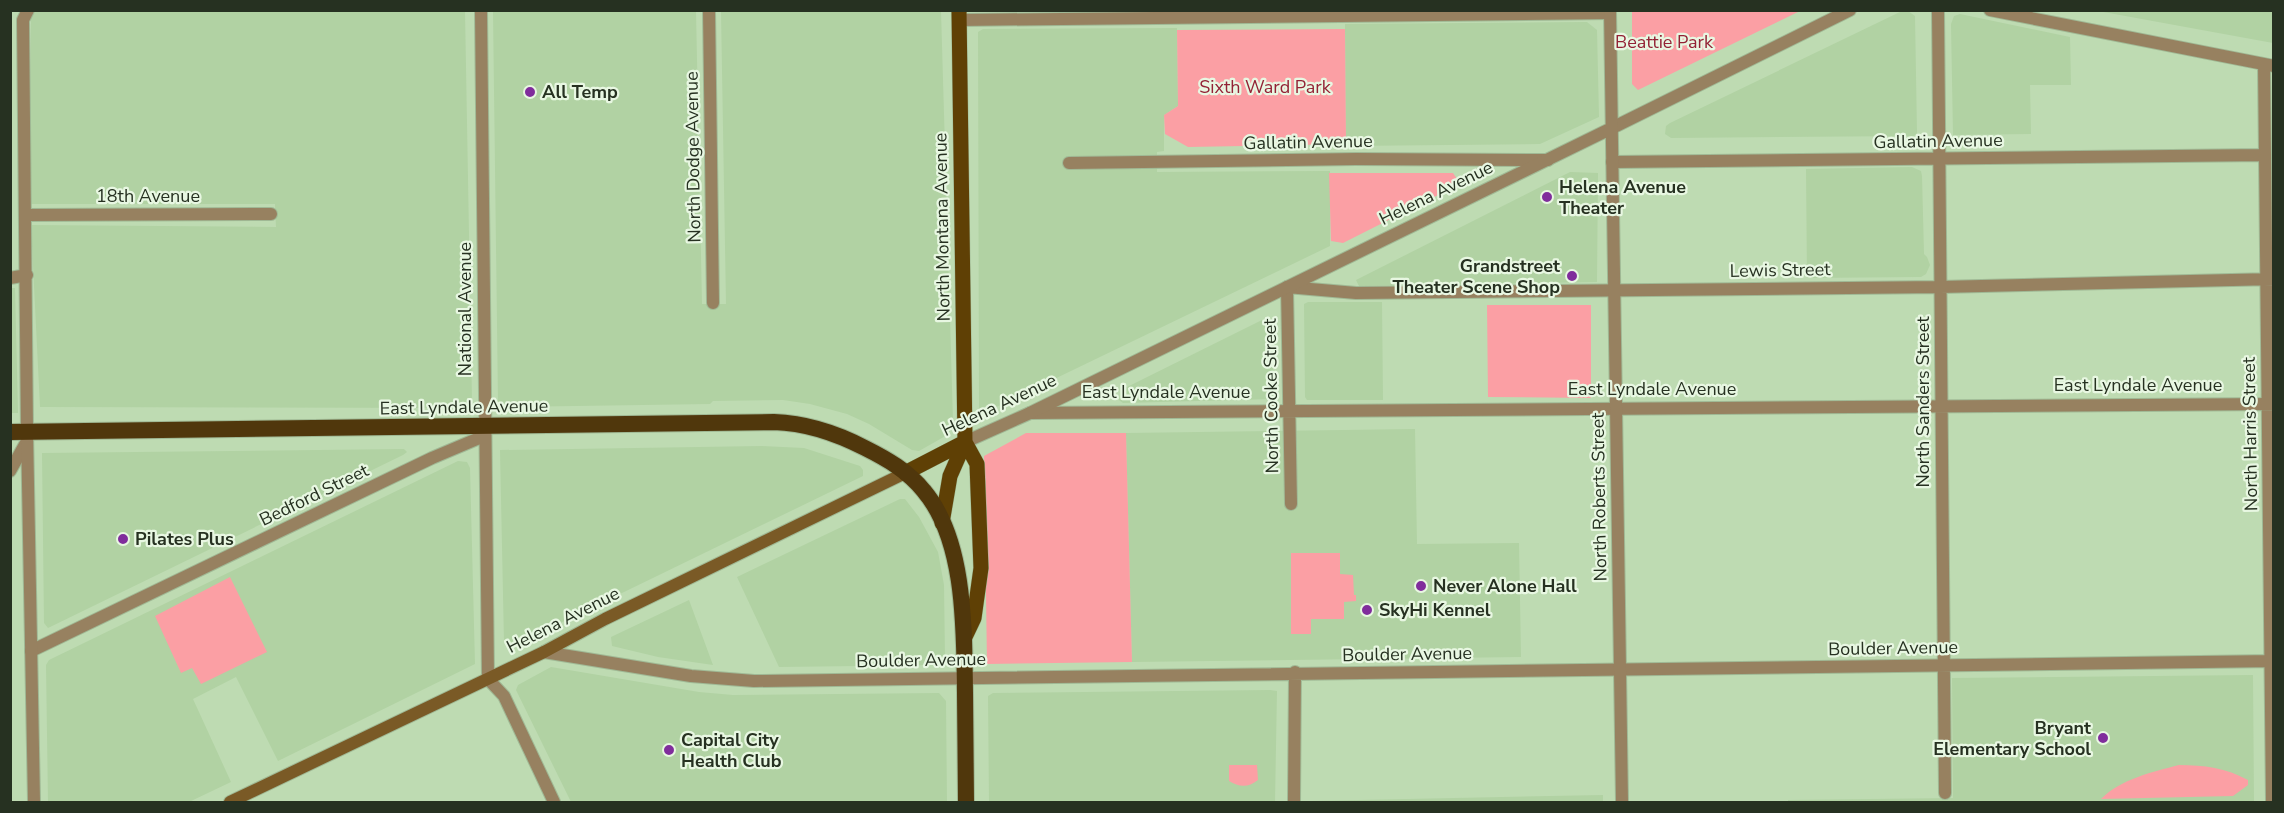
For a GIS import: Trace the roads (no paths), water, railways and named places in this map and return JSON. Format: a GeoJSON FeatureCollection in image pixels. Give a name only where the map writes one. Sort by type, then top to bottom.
{"type":"FeatureCollection","features":[{"type":"Feature","properties":{"kind":"highway","name":"East Lyndale Avenue"},"geometry":{"type":"LineString","coordinates":[[22,435],[484,432],[791,423],[815,427],[852,441],[896,464],[905,473]]}},
{"type":"Feature","properties":{"kind":"highway","name":"North Montana Avenue"},"geometry":{"type":"LineString","coordinates":[[905,473],[923,490],[942,524],[960,584],[964,639],[966,802]]}},
{"type":"Feature","properties":{"kind":"main road","name":"North Montana Avenue"},"geometry":{"type":"LineString","coordinates":[[942,524],[950,476],[965,442],[959,15]]}},
{"type":"Feature","properties":{"kind":"main road","name":"North Montana Avenue"},"geometry":{"type":"LineString","coordinates":[[964,639],[974,618],[981,568],[977,464],[965,442]]}},
{"type":"Feature","properties":{"kind":"main road","name":"Helena Avenue"},"geometry":{"type":"LineString","coordinates":[[230,802],[544,652],[614,615],[965,442]]}},
{"type":"Feature","properties":{"kind":"street"},"geometry":{"type":"LineString","coordinates":[[27,10],[23,20],[27,275],[22,435],[31,651],[34,802]]}},
{"type":"Feature","properties":{"kind":"street","name":"National Avenue"},"geometry":{"type":"LineString","coordinates":[[481,10],[488,679]]}},
{"type":"Feature","properties":{"kind":"street","name":"North Dodge Avenue"},"geometry":{"type":"LineString","coordinates":[[709,10],[712,303]]}},
{"type":"Feature","properties":{"kind":"street","name":"Helena Avenue"},"geometry":{"type":"LineString","coordinates":[[965,442],[1030,413],[1850,10]]}},
{"type":"Feature","properties":{"kind":"street","name":"North Sanders Street"},"geometry":{"type":"LineString","coordinates":[[1938,10],[1946,793]]}},
{"type":"Feature","properties":{"kind":"street"},"geometry":{"type":"LineString","coordinates":[[1989,10],[2269,65]]}},
{"type":"Feature","properties":{"kind":"street"},"geometry":{"type":"LineString","coordinates":[[959,15],[1610,12]]}},
{"type":"Feature","properties":{"kind":"street","name":"North Roberts Street"},"geometry":{"type":"LineString","coordinates":[[1610,12],[1622,802]]}},
{"type":"Feature","properties":{"kind":"street","name":"North Harris Street"},"geometry":{"type":"LineString","coordinates":[[2269,65],[2265,155],[2270,279],[2272,802]]}},
{"type":"Feature","properties":{"kind":"street","name":"Gallatin Avenue"},"geometry":{"type":"LineString","coordinates":[[1612,162],[2265,155]]}},
{"type":"Feature","properties":{"kind":"street","name":"Gallatin Avenue"},"geometry":{"type":"LineString","coordinates":[[1069,163],[1356,159],[1548,160]]}},
{"type":"Feature","properties":{"kind":"street","name":"18th Avenue"},"geometry":{"type":"LineString","coordinates":[[26,215],[271,214]]}},
{"type":"Feature","properties":{"kind":"street"},"geometry":{"type":"LineString","coordinates":[[10,278],[27,275]]}},
{"type":"Feature","properties":{"kind":"street","name":"Lewis Street"},"geometry":{"type":"LineString","coordinates":[[1287,287],[1356,293],[1940,286],[2270,279]]}},
{"type":"Feature","properties":{"kind":"street","name":"North Cooke Street"},"geometry":{"type":"LineString","coordinates":[[1287,287],[1291,504]]}},
{"type":"Feature","properties":{"kind":"street","name":"East Lyndale Avenue"},"geometry":{"type":"LineString","coordinates":[[1030,413],[2271,404]]}},
{"type":"Feature","properties":{"kind":"street","name":"Bedford Street"},"geometry":{"type":"LineString","coordinates":[[31,651],[484,432]]}},
{"type":"Feature","properties":{"kind":"street"},"geometry":{"type":"LineString","coordinates":[[10,471],[22,435]]}},
{"type":"Feature","properties":{"kind":"street","name":"Boulder Avenue"},"geometry":{"type":"LineString","coordinates":[[544,652],[691,676],[754,681],[1295,672],[2273,661]]}},
{"type":"Feature","properties":{"kind":"street"},"geometry":{"type":"LineString","coordinates":[[1294,802],[1295,672]]}},
{"type":"Feature","properties":{"kind":"street"},"geometry":{"type":"LineString","coordinates":[[488,679],[504,696],[554,802]]}},
{"type":"Feature","properties":{"kind":"place","name":"All Temp"},"geometry":{"type":"Point","coordinates":[530,92]}},
{"type":"Feature","properties":{"kind":"place","name":"Helena Avenue Theater"},"geometry":{"type":"Point","coordinates":[1547,197]}},
{"type":"Feature","properties":{"kind":"place","name":"Grandstreet Theater Scene Shop"},"geometry":{"type":"Point","coordinates":[1572,276]}},
{"type":"Feature","properties":{"kind":"place","name":"Pilates Plus"},"geometry":{"type":"Point","coordinates":[123,539]}},
{"type":"Feature","properties":{"kind":"place","name":"Never Alone Hall"},"geometry":{"type":"Point","coordinates":[1421,586]}},
{"type":"Feature","properties":{"kind":"place","name":"SkyHi Kennel"},"geometry":{"type":"Point","coordinates":[1367,610]}},
{"type":"Feature","properties":{"kind":"place","name":"Bryant Elementary School"},"geometry":{"type":"Point","coordinates":[2103,738]}},
{"type":"Feature","properties":{"kind":"place","name":"Capital City Health Club"},"geometry":{"type":"Point","coordinates":[669,750]}},
{"type":"Feature","properties":{"kind":"park label","name":"Beattie Park"},"geometry":{"type":"Point","coordinates":[1664,42]}},
{"type":"Feature","properties":{"kind":"park label","name":"Sixth Ward Park"},"geometry":{"type":"Point","coordinates":[1265,87]}}]}
